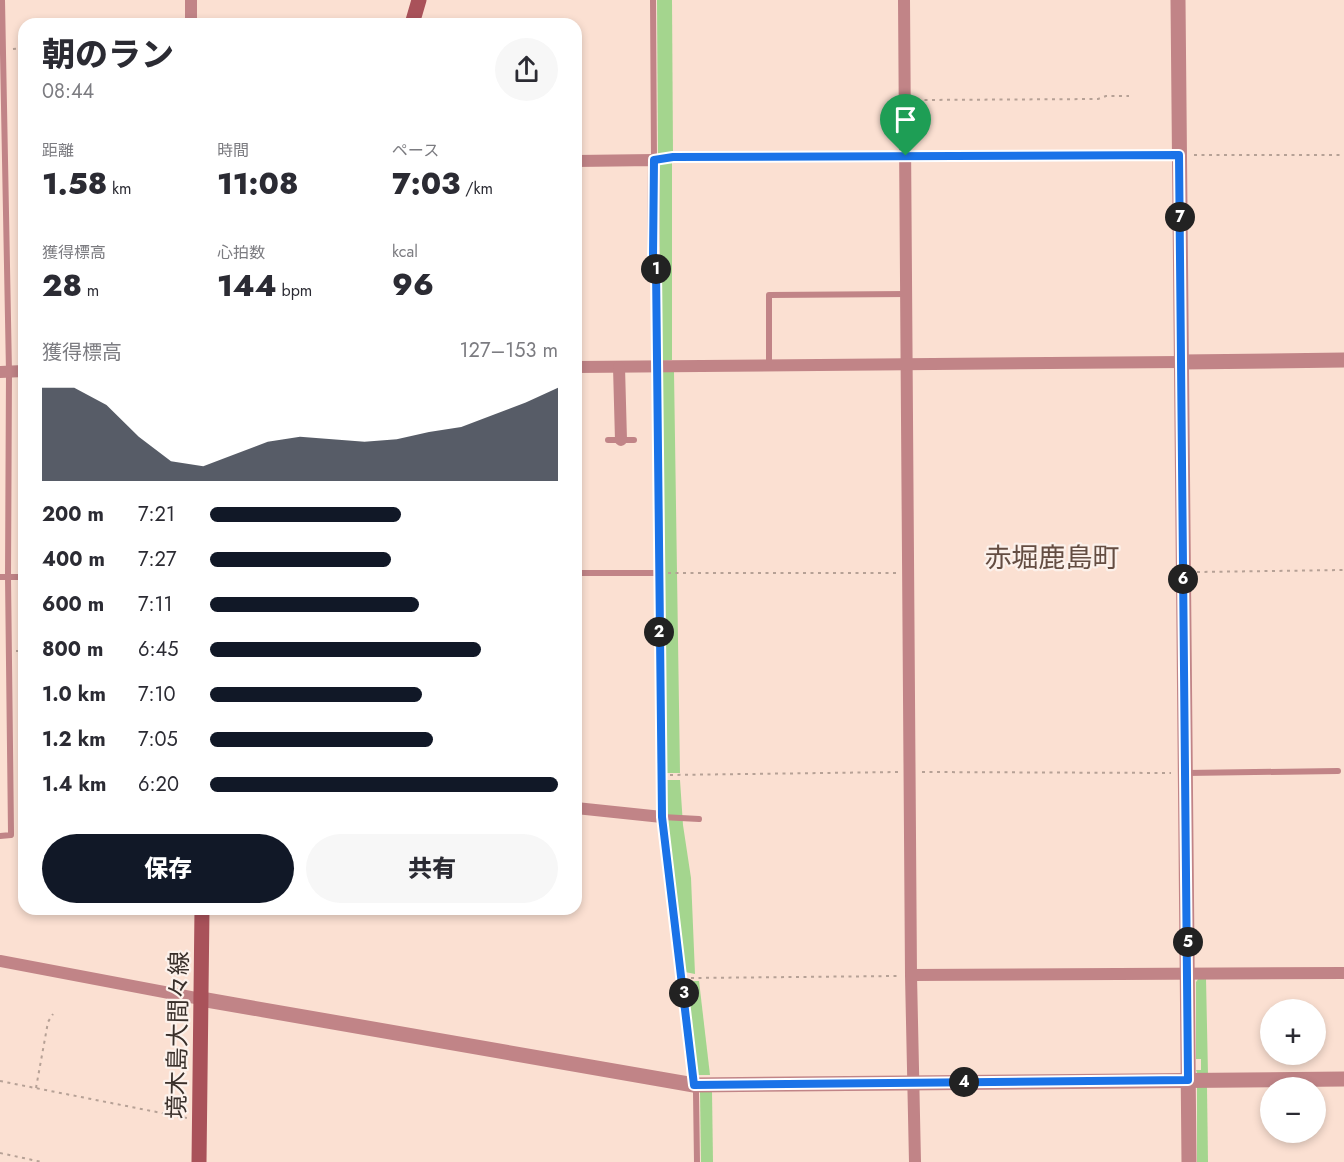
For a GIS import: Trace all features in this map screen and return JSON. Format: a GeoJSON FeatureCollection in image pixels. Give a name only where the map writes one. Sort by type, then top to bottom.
{"type":"FeatureCollection","features":[{"type":"Feature","properties":{"kind":"main road"},"geometry":{"type":"LineString","coordinates":[[414,18],[419,0]]}},
{"type":"Feature","properties":{"kind":"main road","name":"境木島大間々線"},"geometry":{"type":"LineString","coordinates":[[199,1162],[202,915]]}},
{"type":"Feature","properties":{"kind":"street"},"geometry":{"type":"LineString","coordinates":[[191,0],[191,18]]}},
{"type":"Feature","properties":{"kind":"street"},"geometry":{"type":"LineString","coordinates":[[904,0],[911,975],[915,1162]]}},
{"type":"Feature","properties":{"kind":"street"},"geometry":{"type":"LineString","coordinates":[[1178,0],[1189,1162]]}},
{"type":"Feature","properties":{"kind":"street"},"geometry":{"type":"LineString","coordinates":[[582,161],[654,160],[653,257]]}},
{"type":"Feature","properties":{"kind":"street"},"geometry":{"type":"LineString","coordinates":[[582,367],[1344,360]]}},
{"type":"Feature","properties":{"kind":"street"},"geometry":{"type":"LineString","coordinates":[[619,367],[628,440]]}},
{"type":"Feature","properties":{"kind":"street"},"geometry":{"type":"LineString","coordinates":[[582,809],[662,817]]}},
{"type":"Feature","properties":{"kind":"street"},"geometry":{"type":"LineString","coordinates":[[0,961],[201,999],[694,1085],[1344,1079]]}},
{"type":"Feature","properties":{"kind":"street"},"geometry":{"type":"LineString","coordinates":[[911,975],[1344,973]]}},
{"type":"Feature","properties":{"kind":"lane"},"geometry":{"type":"LineString","coordinates":[[0,836],[8,836],[11,832],[4,372],[2,0]]}},
{"type":"Feature","properties":{"kind":"lane"},"geometry":{"type":"LineString","coordinates":[[653,0],[654,160],[673,157],[906,156]]}},
{"type":"Feature","properties":{"kind":"lane"},"geometry":{"type":"LineString","coordinates":[[653,257],[656,267],[662,817],[694,1085],[697,1162]]}},
{"type":"Feature","properties":{"kind":"lane"},"geometry":{"type":"LineString","coordinates":[[769,366],[769,295],[907,294]]}},
{"type":"Feature","properties":{"kind":"lane"},"geometry":{"type":"LineString","coordinates":[[608,440],[628,440]]}},
{"type":"Feature","properties":{"kind":"lane"},"geometry":{"type":"LineString","coordinates":[[582,573],[658,573]]}},
{"type":"Feature","properties":{"kind":"lane"},"geometry":{"type":"LineString","coordinates":[[0,577],[18,577]]}},
{"type":"Feature","properties":{"kind":"lane"},"geometry":{"type":"LineString","coordinates":[[1186,773],[1338,771]]}},
{"type":"Feature","properties":{"kind":"lane"},"geometry":{"type":"LineString","coordinates":[[662,817],[699,819]]}},
{"type":"Feature","properties":{"kind":"path"},"geometry":{"type":"LineString","coordinates":[[906,100],[1098,99],[1106,96],[1129,96]]}},
{"type":"Feature","properties":{"kind":"path"},"geometry":{"type":"LineString","coordinates":[[906,156],[1344,155]]}},
{"type":"Feature","properties":{"kind":"path"},"geometry":{"type":"LineString","coordinates":[[1183,572],[1344,570]]}},
{"type":"Feature","properties":{"kind":"path"},"geometry":{"type":"LineString","coordinates":[[658,573],[908,573]]}},
{"type":"Feature","properties":{"kind":"path"},"geometry":{"type":"LineString","coordinates":[[661,776],[910,771],[1186,773]]}},
{"type":"Feature","properties":{"kind":"path"},"geometry":{"type":"LineString","coordinates":[[682,978],[911,975]]}},
{"type":"Feature","properties":{"kind":"path"},"geometry":{"type":"LineString","coordinates":[[36,1088],[48,1022],[53,1014]]}},
{"type":"Feature","properties":{"kind":"path"},"geometry":{"type":"LineString","coordinates":[[0,1081],[199,1119]]}},
{"type":"Feature","properties":{"kind":"path"},"geometry":{"type":"LineString","coordinates":[[0,1153],[42,1162]]}},
{"type":"Feature","properties":{"kind":"green space"},"geometry":{"type":"Polygon","coordinates":[[[657,0],[672,0],[673,154],[658,156],[657,0]]]}},
{"type":"Feature","properties":{"kind":"green space"},"geometry":{"type":"Polygon","coordinates":[[[672,159],[672,360],[661,361],[659,163],[672,159]]]}},
{"type":"Feature","properties":{"kind":"green space"},"geometry":{"type":"Polygon","coordinates":[[[660,372],[674,372],[680,773],[667,773],[664,770],[663,579],[665,571],[663,565],[660,372]]]}},
{"type":"Feature","properties":{"kind":"green space"},"geometry":{"type":"Polygon","coordinates":[[[667,780],[680,780],[683,825],[691,878],[695,974],[685,972],[665,811],[667,780]]]}},
{"type":"Feature","properties":{"kind":"green space"},"geometry":{"type":"Polygon","coordinates":[[[1199,978],[1206,978],[1208,1075],[1197,1073],[1196,1070],[1201,1070],[1201,1059],[1196,1059],[1196,982],[1199,978]]]}},
{"type":"Feature","properties":{"kind":"green space"},"geometry":{"type":"Polygon","coordinates":[[[686,981],[699,981],[710,1075],[697,1075],[686,981]]]}},
{"type":"Feature","properties":{"kind":"green space"},"geometry":{"type":"Polygon","coordinates":[[[1197,1087],[1207,1087],[1208,1162],[1197,1162],[1197,1087]]]}},
{"type":"Feature","properties":{"kind":"green space"},"geometry":{"type":"Polygon","coordinates":[[[712,1091],[713,1162],[701,1162],[700,1092],[712,1091]]]}},
{"type":"Feature","properties":{"kind":"district","name":"赤堀鹿島町"},"geometry":{"type":"Point","coordinates":[1052,558]}},
{"type":"Feature","properties":{"kind":"route"},"geometry":{"type":"LineString","coordinates":[[1179,155],[1188,1080],[694,1085],[662,817],[656,267],[653,257],[654,160],[673,157],[906,156],[1179,155]]}}]}
